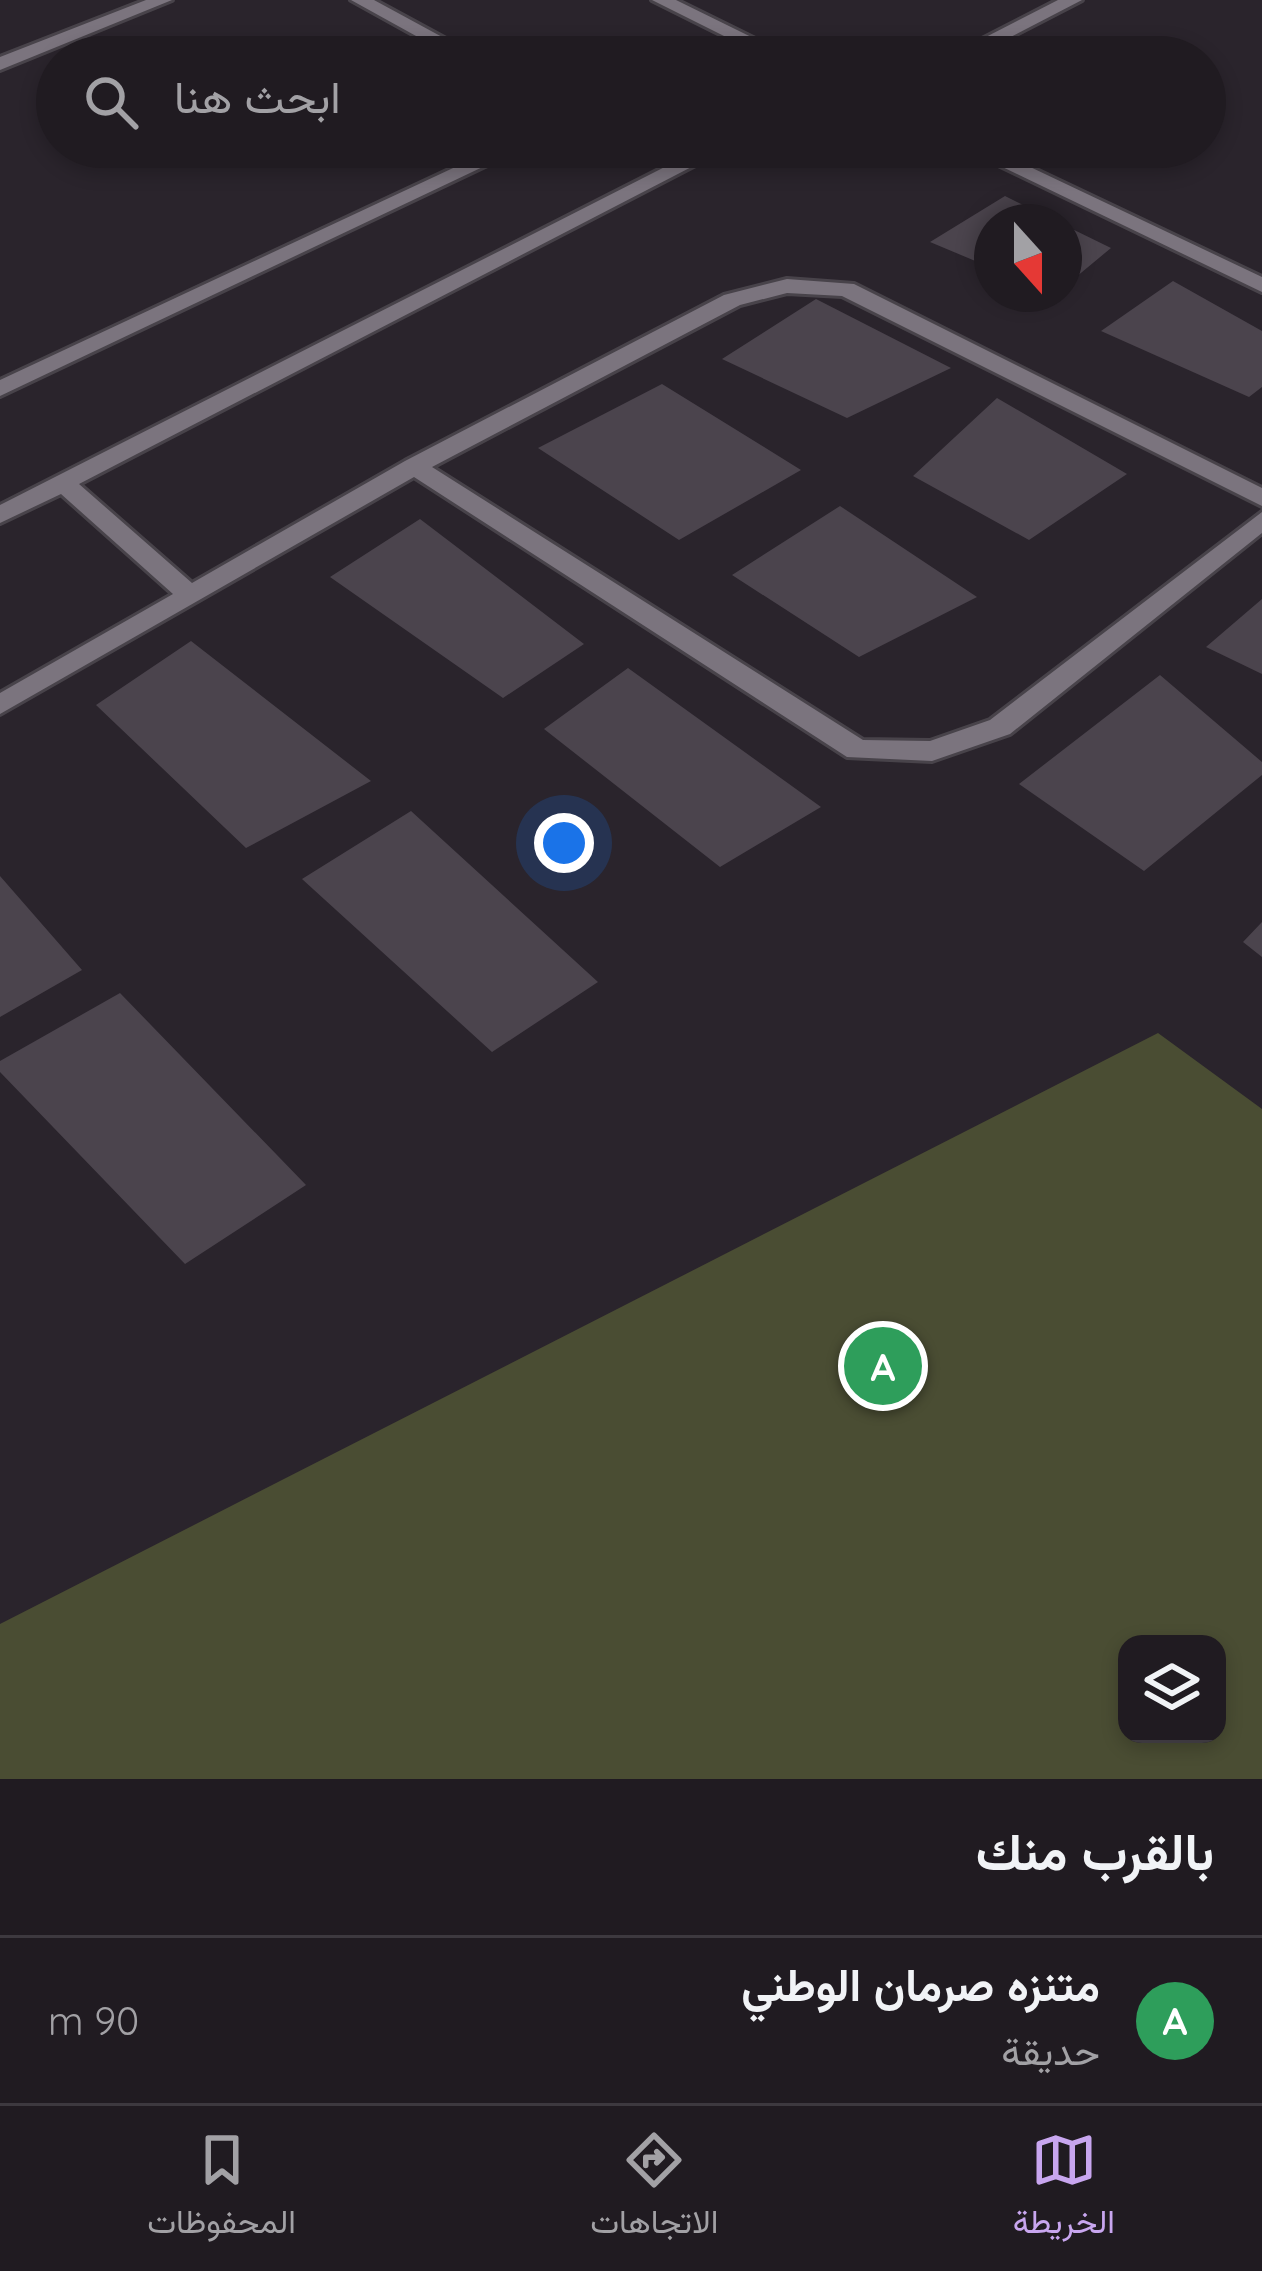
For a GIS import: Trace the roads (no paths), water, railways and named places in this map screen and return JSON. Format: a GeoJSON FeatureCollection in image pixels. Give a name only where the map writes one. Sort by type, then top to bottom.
{"type":"FeatureCollection","features":[{"type":"Feature","properties":{"kind":"street"},"geometry":{"type":"LineString","coordinates":[[71,36],[163,0]]}},
{"type":"Feature","properties":{"kind":"street"},"geometry":{"type":"LineString","coordinates":[[360,0],[429,36]]}},
{"type":"Feature","properties":{"kind":"street"},"geometry":{"type":"LineString","coordinates":[[661,0],[737,36]]}},
{"type":"Feature","properties":{"kind":"street"},"geometry":{"type":"LineString","coordinates":[[1000,36],[1073,0]]}},
{"type":"Feature","properties":{"kind":"street"},"geometry":{"type":"LineString","coordinates":[[0,64],[36,50]]}},
{"type":"Feature","properties":{"kind":"street"},"geometry":{"type":"LineString","coordinates":[[0,389],[470,168]]}},
{"type":"Feature","properties":{"kind":"street"},"geometry":{"type":"LineString","coordinates":[[0,514],[679,168]]}},
{"type":"Feature","properties":{"kind":"street"},"geometry":{"type":"LineString","coordinates":[[1015,168],[1262,285]]}},
{"type":"Feature","properties":{"kind":"street"},"geometry":{"type":"LineString","coordinates":[[0,705],[415,466],[732,300],[787,286],[846,289],[1262,498]]}},
{"type":"Feature","properties":{"kind":"street"},"geometry":{"type":"LineString","coordinates":[[415,466],[856,750],[932,751],[1000,727],[1262,520]]}},
{"type":"Feature","properties":{"kind":"street"},"geometry":{"type":"LineString","coordinates":[[63,483],[191,596]]}},
{"type":"Feature","properties":{"kind":"place","name":"متنزه صرمان الوطني"},"geometry":{"type":"Point","coordinates":[883,1366]}}]}
